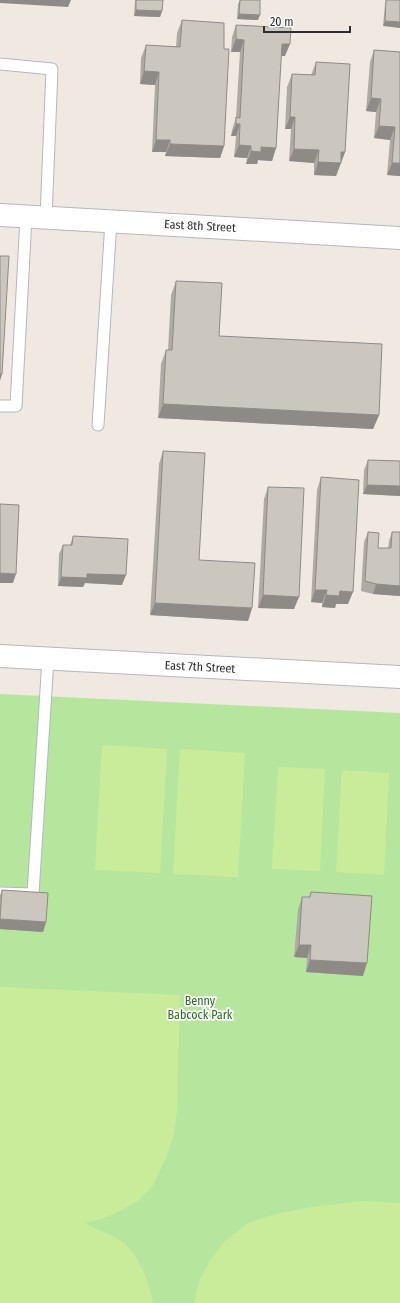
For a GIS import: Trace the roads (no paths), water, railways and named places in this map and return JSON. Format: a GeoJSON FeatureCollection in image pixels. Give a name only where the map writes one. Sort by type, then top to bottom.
{"type":"FeatureCollection","features":[{"type":"Feature","properties":{"kind":"street","name":"East 8th Street"},"geometry":{"type":"LineString","coordinates":[[0,215],[400,238]]}},
{"type":"Feature","properties":{"kind":"street","name":"East 7th Street"},"geometry":{"type":"LineString","coordinates":[[0,656],[400,677]]}},
{"type":"Feature","properties":{"kind":"lane"},"geometry":{"type":"LineString","coordinates":[[0,64],[52,69],[16,406],[0,406]]}},
{"type":"Feature","properties":{"kind":"lane"},"geometry":{"type":"LineString","coordinates":[[98,425],[111,221]]}},
{"type":"Feature","properties":{"kind":"lane"},"geometry":{"type":"LineString","coordinates":[[0,893],[33,894],[48,659]]}},
{"type":"Feature","properties":{"kind":"park label","name":"Benny Babcock Park"},"geometry":{"type":"Point","coordinates":[200,1008]}}]}
